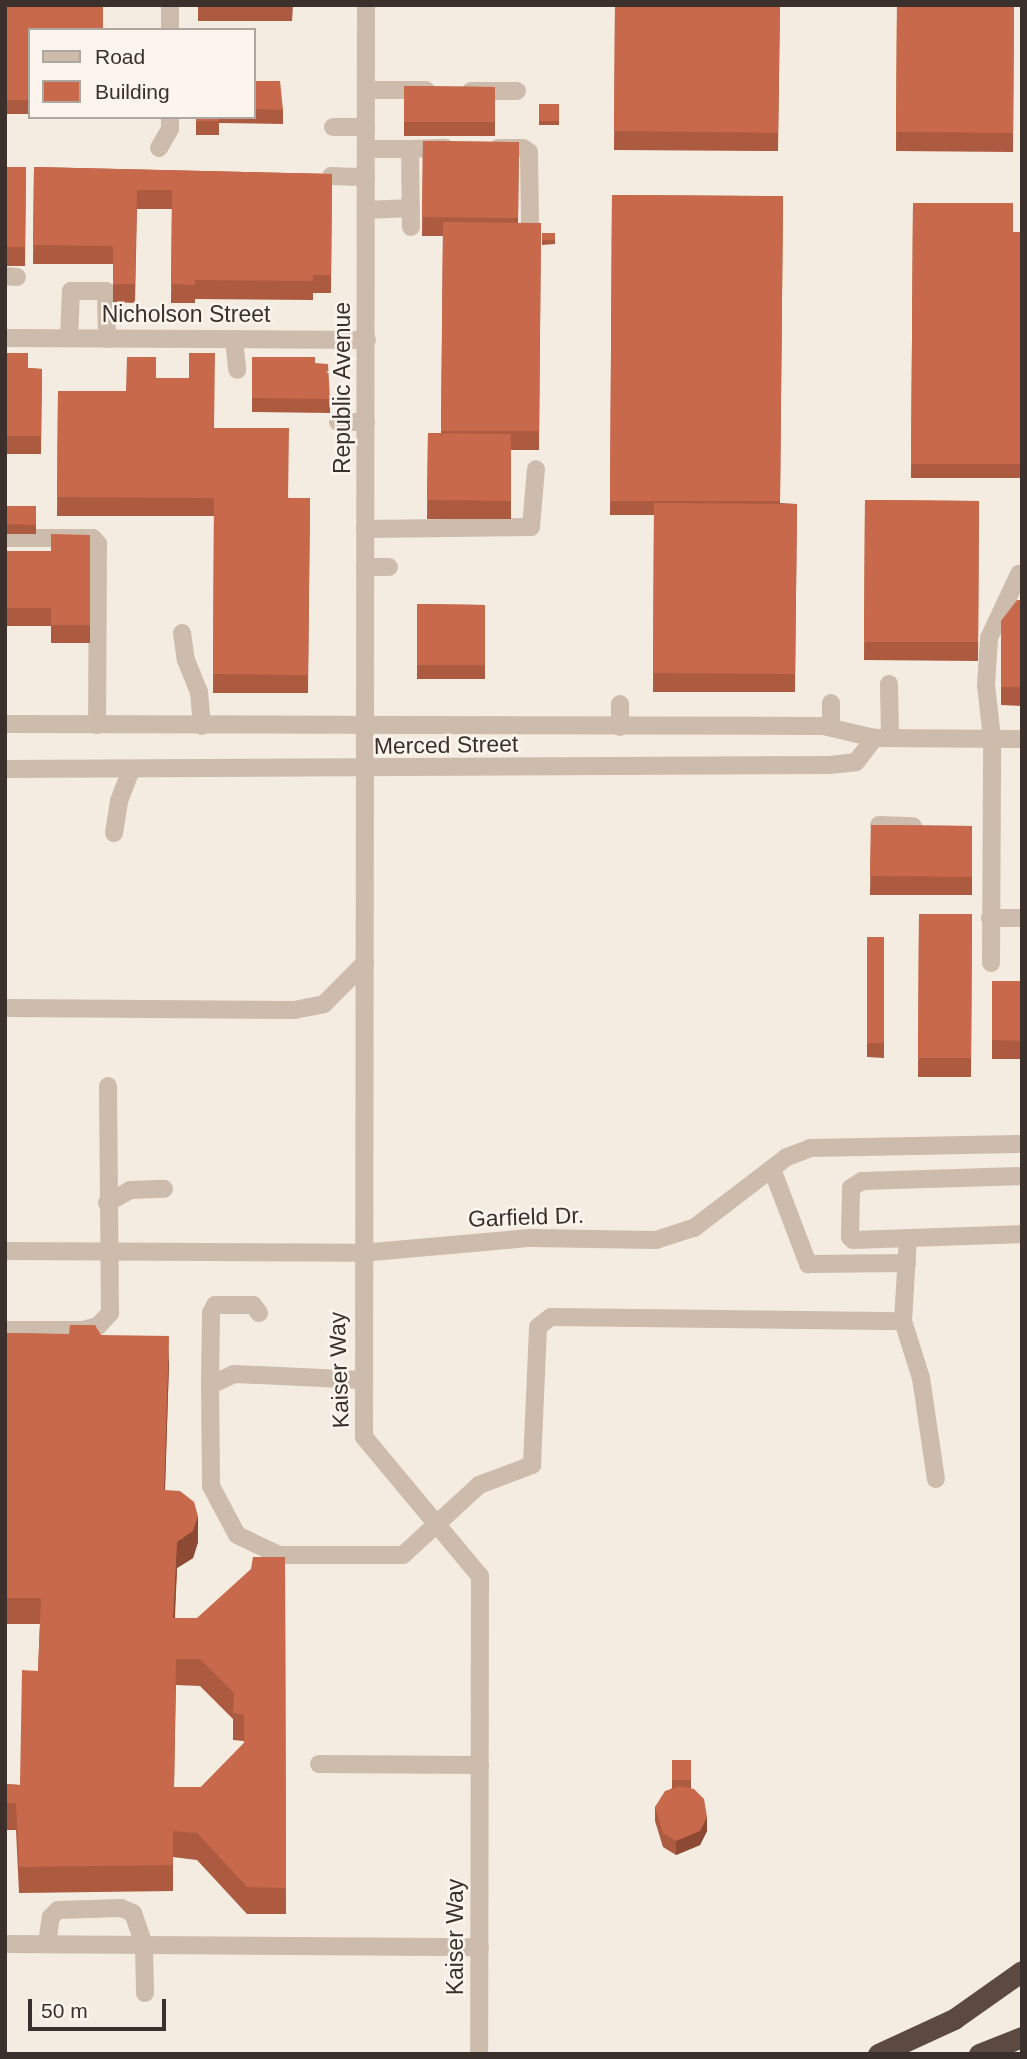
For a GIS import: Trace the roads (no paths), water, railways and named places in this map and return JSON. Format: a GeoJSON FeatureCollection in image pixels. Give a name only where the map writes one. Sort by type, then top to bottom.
{"type":"FeatureCollection","features":[{"type":"Feature","properties":{"kind":"highway"},"geometry":{"type":"LineString","coordinates":[[878,2054],[954,2019],[1022,1971]]}},
{"type":"Feature","properties":{"kind":"highway"},"geometry":{"type":"LineString","coordinates":[[979,2054],[1022,2037]]}},
{"type":"Feature","properties":{"kind":"street"},"geometry":{"type":"LineString","coordinates":[[170,5],[170,28]]}},
{"type":"Feature","properties":{"kind":"street","name":"Republic Avenue"},"geometry":{"type":"LineString","coordinates":[[363,770],[366,5]]}},
{"type":"Feature","properties":{"kind":"street"},"geometry":{"type":"LineString","coordinates":[[366,90],[517,91]]}},
{"type":"Feature","properties":{"kind":"street"},"geometry":{"type":"LineString","coordinates":[[159,148],[170,129],[170,119]]}},
{"type":"Feature","properties":{"kind":"street"},"geometry":{"type":"LineString","coordinates":[[333,127],[366,127]]}},
{"type":"Feature","properties":{"kind":"street"},"geometry":{"type":"LineString","coordinates":[[366,149],[527,148],[530,222]]}},
{"type":"Feature","properties":{"kind":"street"},"geometry":{"type":"LineString","coordinates":[[410,149],[411,227]]}},
{"type":"Feature","properties":{"kind":"street"},"geometry":{"type":"LineString","coordinates":[[331,176],[366,177]]}},
{"type":"Feature","properties":{"kind":"street"},"geometry":{"type":"LineString","coordinates":[[366,210],[411,208]]}},
{"type":"Feature","properties":{"kind":"street"},"geometry":{"type":"LineString","coordinates":[[69,338],[71,291],[106,291],[107,339]]}},
{"type":"Feature","properties":{"kind":"street","name":"Nicholson Street"},"geometry":{"type":"LineString","coordinates":[[5,338],[366,340]]}},
{"type":"Feature","properties":{"kind":"street"},"geometry":{"type":"LineString","coordinates":[[234,339],[237,370]]}},
{"type":"Feature","properties":{"kind":"street"},"geometry":{"type":"LineString","coordinates":[[338,422],[366,422]]}},
{"type":"Feature","properties":{"kind":"street"},"geometry":{"type":"LineString","coordinates":[[365,529],[531,527],[536,469]]}},
{"type":"Feature","properties":{"kind":"street"},"geometry":{"type":"LineString","coordinates":[[5,538],[93,538],[98,544],[97,725]]}},
{"type":"Feature","properties":{"kind":"street"},"geometry":{"type":"LineString","coordinates":[[365,567],[389,567]]}},
{"type":"Feature","properties":{"kind":"street"},"geometry":{"type":"LineString","coordinates":[[991,962],[983,828],[992,738],[986,685],[989,638],[1019,574]]}},
{"type":"Feature","properties":{"kind":"street"},"geometry":{"type":"LineString","coordinates":[[182,633],[186,660],[199,691],[202,726]]}},
{"type":"Feature","properties":{"kind":"street"},"geometry":{"type":"LineString","coordinates":[[882,738],[889,684]]}},
{"type":"Feature","properties":{"kind":"street"},"geometry":{"type":"LineString","coordinates":[[831,703],[831,727]]}},
{"type":"Feature","properties":{"kind":"street"},"geometry":{"type":"LineString","coordinates":[[620,704],[620,727]]}},
{"type":"Feature","properties":{"kind":"street","name":"Merced Street"},"geometry":{"type":"LineString","coordinates":[[5,724],[364,728],[574,718],[620,727],[831,727],[882,738],[1022,739]]}},
{"type":"Feature","properties":{"kind":"street","name":"Merced Street"},"geometry":{"type":"LineString","coordinates":[[5,769],[131,770],[188,766],[363,770],[829,765],[856,762],[882,738]]}},
{"type":"Feature","properties":{"kind":"street"},"geometry":{"type":"LineString","coordinates":[[114,833],[119,801],[131,770]]}},
{"type":"Feature","properties":{"kind":"street","name":"Kaiser Way"},"geometry":{"type":"LineString","coordinates":[[363,770],[365,963],[361,1253],[364,1437],[480,1576],[479,2054]]}},
{"type":"Feature","properties":{"kind":"street"},"geometry":{"type":"LineString","coordinates":[[879,825],[934,826]]}},
{"type":"Feature","properties":{"kind":"street"},"geometry":{"type":"LineString","coordinates":[[990,918],[1022,918]]}},
{"type":"Feature","properties":{"kind":"street"},"geometry":{"type":"LineString","coordinates":[[5,1008],[283,1010],[324,1004],[365,963]]}},
{"type":"Feature","properties":{"kind":"street"},"geometry":{"type":"LineString","coordinates":[[5,1330],[83,1330],[98,1326],[111,1303],[107,1203],[108,1086]]}},
{"type":"Feature","properties":{"kind":"street","name":"Garfield Dr."},"geometry":{"type":"LineString","coordinates":[[5,1251],[361,1253],[530,1238],[677,1236],[772,1168],[799,1152],[835,1144],[1022,1144]]}},
{"type":"Feature","properties":{"kind":"street"},"geometry":{"type":"LineString","coordinates":[[772,1168],[808,1264],[906,1264]]}},
{"type":"Feature","properties":{"kind":"street"},"geometry":{"type":"LineString","coordinates":[[1022,1176],[862,1181],[851,1188],[853,1240],[1022,1234]]}},
{"type":"Feature","properties":{"kind":"street"},"geometry":{"type":"LineString","coordinates":[[107,1203],[130,1190],[164,1189]]}},
{"type":"Feature","properties":{"kind":"street"},"geometry":{"type":"LineString","coordinates":[[908,1238],[903,1321],[921,1378],[936,1479]]}},
{"type":"Feature","properties":{"kind":"street"},"geometry":{"type":"LineString","coordinates":[[259,1312],[253,1305],[215,1304],[211,1313],[211,1486],[237,1535],[259,1549],[279,1555],[391,1558],[403,1555],[479,1485],[532,1465],[538,1327],[551,1317],[903,1321]]}},
{"type":"Feature","properties":{"kind":"street"},"geometry":{"type":"LineString","coordinates":[[211,1385],[234,1374],[363,1380]]}},
{"type":"Feature","properties":{"kind":"street"},"geometry":{"type":"LineString","coordinates":[[318,1764],[480,1765]]}},
{"type":"Feature","properties":{"kind":"street"},"geometry":{"type":"LineString","coordinates":[[47,1944],[51,1917],[70,1907],[121,1908],[133,1913],[144,1945],[145,1993]]}},
{"type":"Feature","properties":{"kind":"street"},"geometry":{"type":"LineString","coordinates":[[5,1944],[480,1947]]}}]}
